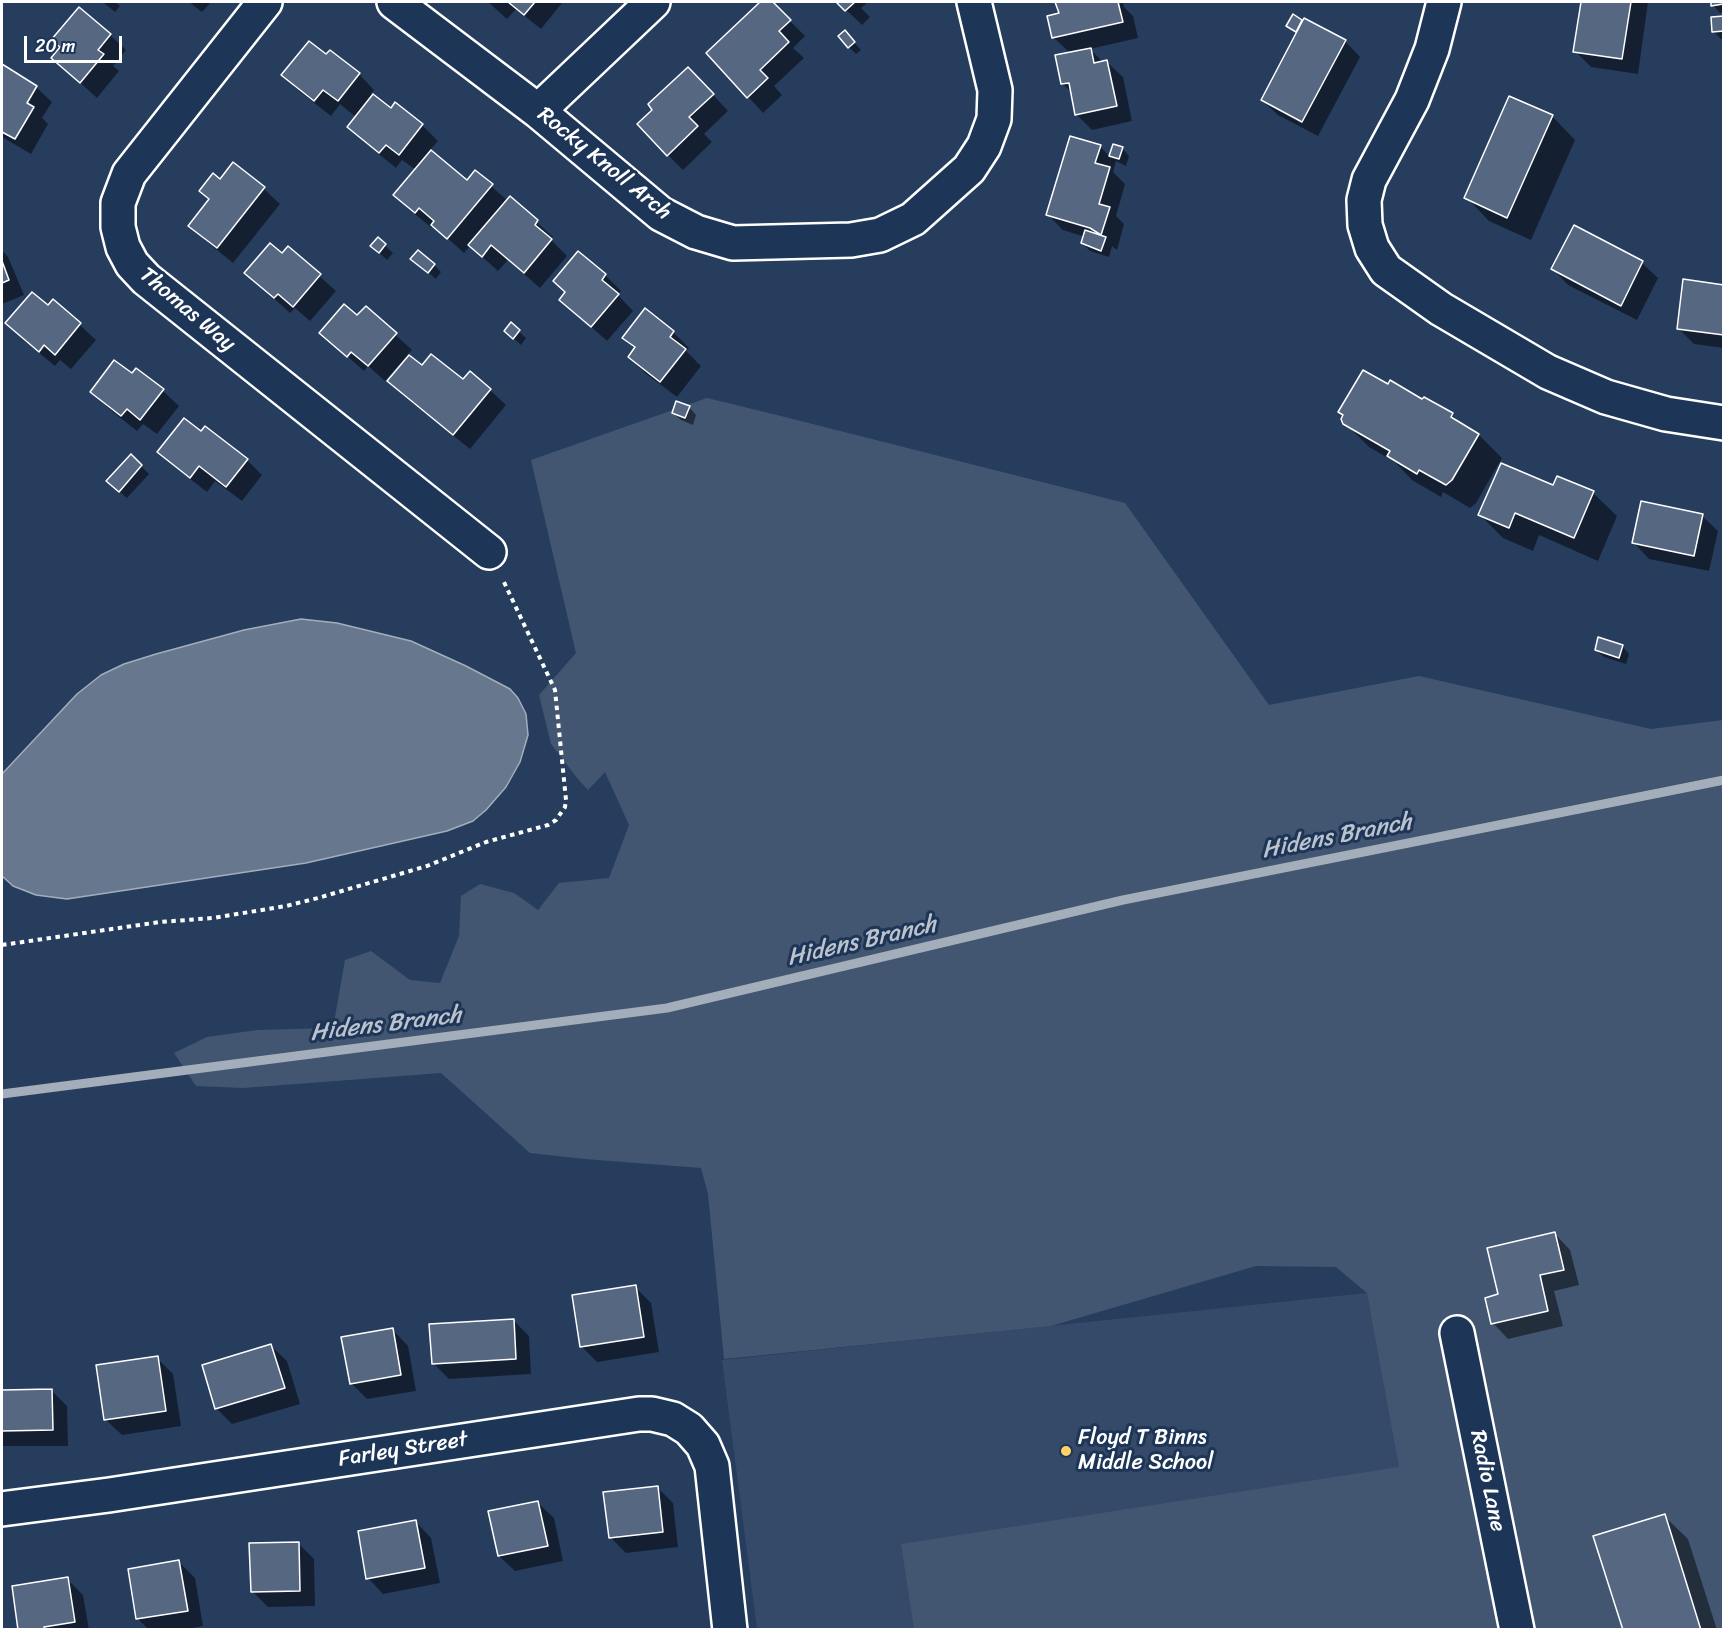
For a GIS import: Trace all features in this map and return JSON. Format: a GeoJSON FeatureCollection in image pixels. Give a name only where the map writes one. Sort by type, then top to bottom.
{"type":"FeatureCollection","features":[{"type":"Feature","properties":{"kind":"street","name":"Thomas Way"},"geometry":{"type":"LineString","coordinates":[[265,2],[129,174],[118,202],[118,227],[123,246],[132,264],[146,279],[489,552]]}},
{"type":"Feature","properties":{"kind":"street","name":"Rocky Knoll Arch"},"geometry":{"type":"LineString","coordinates":[[394,2],[538,111],[661,214],[696,232],[733,243],[851,240],[880,235],[913,219],[969,169],[984,146],[994,118],[995,90],[974,2]]}},
{"type":"Feature","properties":{"kind":"street"},"geometry":{"type":"LineString","coordinates":[[538,111],[653,2]]}},
{"type":"Feature","properties":{"kind":"street"},"geometry":{"type":"LineString","coordinates":[[1444,2],[1432,49],[1413,100],[1370,180],[1364,200],[1365,225],[1372,248],[1386,270],[1441,309],[1548,372],[1606,397],[1666,414],[1724,423]]}},
{"type":"Feature","properties":{"kind":"street","name":"Radio Lane"},"geometry":{"type":"LineString","coordinates":[[1457,1333],[1517,1629]]}},
{"type":"Feature","properties":{"kind":"street","name":"Farley Street"},"geometry":{"type":"LineString","coordinates":[[2,1509],[109,1495],[639,1414],[652,1414],[673,1419],[689,1429],[703,1445],[712,1466],[730,1629]]}},
{"type":"Feature","properties":{"kind":"path"},"geometry":{"type":"LineString","coordinates":[[2,945],[160,922],[213,918],[286,906],[418,869],[486,842],[548,825],[556,820],[565,807],[566,800],[555,690],[489,552]]}},
{"type":"Feature","properties":{"kind":"shaded area"},"geometry":{"type":"Polygon","coordinates":[[[707,398],[1125,503],[1269,705],[1419,676],[1651,729],[1723,720],[1723,1629],[914,1629],[901,1544],[1399,1467],[1367,1293],[1336,1267],[1256,1266],[1051,1326],[724,1359],[708,1194],[701,1168],[530,1153],[441,1073],[243,1088],[196,1086],[174,1053],[207,1037],[257,1030],[333,1028],[345,960],[371,951],[410,980],[440,983],[459,936],[461,896],[480,884],[514,893],[538,910],[559,883],[609,878],[629,825],[605,772],[588,790],[551,744],[539,695],[576,653],[531,460],[707,398]]]}},
{"type":"Feature","properties":{"kind":"shaded area"},"geometry":{"type":"Polygon","coordinates":[[[301,619],[337,623],[411,641],[510,689],[518,698],[526,714],[528,735],[520,762],[506,787],[486,810],[473,821],[447,831],[306,863],[67,899],[36,895],[13,886],[2,876],[2,774],[77,694],[101,675],[124,664],[244,630],[301,619]]]}},
{"type":"Feature","properties":{"kind":"shaded area","name":"Floyd T Binns Middle School"},"geometry":{"type":"Polygon","coordinates":[[[1367,1293],[1392,1416],[1427,1629],[757,1629],[722,1360],[1367,1293]]]}},
{"type":"Feature","properties":{"kind":"building"},"geometry":{"type":"Polygon","coordinates":[[[508,2],[535,2],[524,15],[508,2]]]}},
{"type":"Feature","properties":{"kind":"building"},"geometry":{"type":"Polygon","coordinates":[[[760,2],[773,2],[791,20],[779,31],[789,42],[760,70],[768,78],[747,98],[706,53],[760,2]]]}},
{"type":"Feature","properties":{"kind":"building"},"geometry":{"type":"Polygon","coordinates":[[[836,2],[855,2],[845,11],[836,2]]]}},
{"type":"Feature","properties":{"kind":"building"},"geometry":{"type":"Polygon","coordinates":[[[1055,2],[1118,2],[1123,22],[1052,38],[1047,16],[1059,13],[1055,2]]]}},
{"type":"Feature","properties":{"kind":"building"},"geometry":{"type":"Polygon","coordinates":[[[1581,2],[1631,2],[1622,59],[1573,52],[1581,2]]]}},
{"type":"Feature","properties":{"kind":"building"},"geometry":{"type":"Polygon","coordinates":[[[1711,2],[1723,2],[1723,4],[1711,6],[1711,2]]]}},
{"type":"Feature","properties":{"kind":"building"},"geometry":{"type":"Polygon","coordinates":[[[79,7],[111,34],[98,50],[104,54],[80,83],[51,58],[60,47],[51,40],[79,7]]]}},
{"type":"Feature","properties":{"kind":"building"},"geometry":{"type":"Polygon","coordinates":[[[1293,14],[1302,20],[1296,32],[1286,26],[1293,14]]]}},
{"type":"Feature","properties":{"kind":"building"},"geometry":{"type":"Polygon","coordinates":[[[1724,16],[1724,31],[1712,32],[1711,17],[1724,16]]]}},
{"type":"Feature","properties":{"kind":"building"},"geometry":{"type":"Polygon","coordinates":[[[1304,18],[1346,40],[1302,122],[1261,100],[1304,18]]]}},
{"type":"Feature","properties":{"kind":"building"},"geometry":{"type":"Polygon","coordinates":[[[845,30],[855,42],[848,48],[838,36],[845,30]]]}},
{"type":"Feature","properties":{"kind":"building"},"geometry":{"type":"Polygon","coordinates":[[[309,41],[326,54],[330,50],[360,73],[338,101],[323,90],[314,101],[281,75],[309,41]]]}},
{"type":"Feature","properties":{"kind":"building"},"geometry":{"type":"Polygon","coordinates":[[[1091,48],[1094,63],[1107,60],[1117,106],[1075,115],[1069,83],[1061,84],[1055,55],[1091,48]]]}},
{"type":"Feature","properties":{"kind":"building"},"geometry":{"type":"Polygon","coordinates":[[[2,64],[37,86],[27,103],[34,107],[15,139],[2,132],[2,64]]]}},
{"type":"Feature","properties":{"kind":"building"},"geometry":{"type":"Polygon","coordinates":[[[688,67],[714,94],[689,117],[698,126],[667,156],[637,124],[652,110],[648,104],[688,67]]]}},
{"type":"Feature","properties":{"kind":"building"},"geometry":{"type":"Polygon","coordinates":[[[373,94],[391,108],[395,102],[423,124],[399,155],[386,145],[379,153],[347,127],[373,94]]]}},
{"type":"Feature","properties":{"kind":"building"},"geometry":{"type":"Polygon","coordinates":[[[1509,96],[1553,115],[1507,218],[1464,198],[1509,96]]]}},
{"type":"Feature","properties":{"kind":"building"},"geometry":{"type":"Polygon","coordinates":[[[1070,136],[1101,145],[1095,163],[1110,167],[1099,204],[1110,207],[1101,235],[1090,228],[1046,215],[1070,136]]]}},
{"type":"Feature","properties":{"kind":"building"},"geometry":{"type":"Polygon","coordinates":[[[1113,144],[1123,147],[1119,159],[1109,156],[1113,144]]]}},
{"type":"Feature","properties":{"kind":"building"},"geometry":{"type":"Polygon","coordinates":[[[431,150],[467,180],[475,170],[493,184],[447,239],[431,225],[434,221],[419,208],[415,213],[393,195],[431,150]]]}},
{"type":"Feature","properties":{"kind":"building"},"geometry":{"type":"Polygon","coordinates":[[[233,162],[265,187],[217,248],[188,226],[209,199],[199,191],[213,173],[220,179],[233,162]]]}},
{"type":"Feature","properties":{"kind":"building"},"geometry":{"type":"Polygon","coordinates":[[[510,196],[538,220],[535,225],[552,239],[524,273],[491,245],[482,257],[468,245],[510,196]]]}},
{"type":"Feature","properties":{"kind":"building"},"geometry":{"type":"Polygon","coordinates":[[[1574,225],[1643,261],[1621,306],[1551,269],[1574,225]]]}},
{"type":"Feature","properties":{"kind":"building"},"geometry":{"type":"Polygon","coordinates":[[[1085,230],[1106,237],[1101,251],[1081,243],[1085,230]]]}},
{"type":"Feature","properties":{"kind":"building"},"geometry":{"type":"Polygon","coordinates":[[[378,237],[386,244],[379,253],[370,246],[378,237]]]}},
{"type":"Feature","properties":{"kind":"building"},"geometry":{"type":"Polygon","coordinates":[[[270,243],[282,253],[288,246],[321,274],[293,307],[278,294],[274,298],[244,273],[270,243]]]}},
{"type":"Feature","properties":{"kind":"building"},"geometry":{"type":"Polygon","coordinates":[[[418,250],[435,264],[428,273],[410,259],[418,250]]]}},
{"type":"Feature","properties":{"kind":"building"},"geometry":{"type":"Polygon","coordinates":[[[578,251],[606,274],[602,280],[619,294],[591,327],[559,300],[565,292],[553,281],[578,251]]]}},
{"type":"Feature","properties":{"kind":"building"},"geometry":{"type":"Polygon","coordinates":[[[2,261],[9,280],[2,283],[2,261]]]}},
{"type":"Feature","properties":{"kind":"building"},"geometry":{"type":"Polygon","coordinates":[[[1683,279],[1724,285],[1724,335],[1677,329],[1683,279]]]}},
{"type":"Feature","properties":{"kind":"building"},"geometry":{"type":"Polygon","coordinates":[[[32,292],[48,305],[53,299],[81,323],[55,355],[44,345],[39,352],[5,323],[32,292]]]}},
{"type":"Feature","properties":{"kind":"building"},"geometry":{"type":"Polygon","coordinates":[[[344,304],[357,315],[366,306],[397,333],[368,366],[351,352],[347,357],[319,333],[344,304]]]}},
{"type":"Feature","properties":{"kind":"building"},"geometry":{"type":"Polygon","coordinates":[[[645,308],[674,331],[670,337],[686,349],[660,382],[628,357],[635,347],[622,338],[645,308]]]}},
{"type":"Feature","properties":{"kind":"building"},"geometry":{"type":"Polygon","coordinates":[[[511,322],[520,330],[513,339],[504,331],[511,322]]]}},
{"type":"Feature","properties":{"kind":"building"},"geometry":{"type":"Polygon","coordinates":[[[431,354],[463,379],[470,371],[491,389],[453,435],[387,381],[409,355],[422,365],[431,354]]]}},
{"type":"Feature","properties":{"kind":"building"},"geometry":{"type":"Polygon","coordinates":[[[114,360],[132,373],[136,368],[164,389],[140,420],[127,409],[121,416],[90,392],[114,360]]]}},
{"type":"Feature","properties":{"kind":"building"},"geometry":{"type":"Polygon","coordinates":[[[1363,370],[1388,384],[1390,380],[1422,399],[1424,397],[1453,413],[1451,417],[1479,434],[1452,480],[1446,485],[1419,470],[1417,474],[1387,456],[1390,451],[1343,424],[1341,419],[1343,415],[1338,412],[1363,370]]]}},
{"type":"Feature","properties":{"kind":"building"},"geometry":{"type":"Polygon","coordinates":[[[676,401],[690,406],[685,418],[672,413],[676,401]]]}},
{"type":"Feature","properties":{"kind":"building"},"geometry":{"type":"Polygon","coordinates":[[[184,418],[201,431],[205,426],[248,459],[226,487],[199,466],[190,478],[157,452],[184,418]]]}},
{"type":"Feature","properties":{"kind":"building"},"geometry":{"type":"Polygon","coordinates":[[[131,454],[142,465],[119,492],[106,481],[131,454]]]}},
{"type":"Feature","properties":{"kind":"building"},"geometry":{"type":"Polygon","coordinates":[[[1501,463],[1553,485],[1557,476],[1594,491],[1574,538],[1515,513],[1509,528],[1478,515],[1501,463]]]}},
{"type":"Feature","properties":{"kind":"building"},"geometry":{"type":"Polygon","coordinates":[[[1641,501],[1703,514],[1694,556],[1632,543],[1641,501]]]}},
{"type":"Feature","properties":{"kind":"building"},"geometry":{"type":"Polygon","coordinates":[[[1598,637],[1623,645],[1619,658],[1595,650],[1598,637]]]}},
{"type":"Feature","properties":{"kind":"building"},"geometry":{"type":"Polygon","coordinates":[[[1555,1232],[1564,1270],[1540,1275],[1548,1311],[1491,1324],[1485,1298],[1498,1294],[1487,1248],[1555,1232]]]}},
{"type":"Feature","properties":{"kind":"building"},"geometry":{"type":"Polygon","coordinates":[[[636,1285],[644,1337],[580,1347],[572,1295],[636,1285]]]}},
{"type":"Feature","properties":{"kind":"building"},"geometry":{"type":"Polygon","coordinates":[[[514,1319],[516,1359],[432,1364],[429,1324],[514,1319]]]}},
{"type":"Feature","properties":{"kind":"building"},"geometry":{"type":"Polygon","coordinates":[[[393,1328],[401,1375],[350,1384],[341,1337],[393,1328]]]}},
{"type":"Feature","properties":{"kind":"building"},"geometry":{"type":"Polygon","coordinates":[[[271,1344],[285,1388],[215,1409],[202,1365],[271,1344]]]}},
{"type":"Feature","properties":{"kind":"building"},"geometry":{"type":"Polygon","coordinates":[[[158,1356],[166,1411],[104,1420],[96,1365],[158,1356]]]}},
{"type":"Feature","properties":{"kind":"building"},"geometry":{"type":"Polygon","coordinates":[[[52,1389],[53,1430],[2,1431],[2,1390],[52,1389]]]}},
{"type":"Feature","properties":{"kind":"building"},"geometry":{"type":"Polygon","coordinates":[[[658,1486],[663,1532],[609,1538],[603,1492],[658,1486]]]}},
{"type":"Feature","properties":{"kind":"building"},"geometry":{"type":"Polygon","coordinates":[[[538,1501],[548,1546],[498,1556],[488,1511],[538,1501]]]}},
{"type":"Feature","properties":{"kind":"building"},"geometry":{"type":"Polygon","coordinates":[[[1665,1514],[1701,1630],[1623,1630],[1593,1536],[1665,1514]]]}},
{"type":"Feature","properties":{"kind":"building"},"geometry":{"type":"Polygon","coordinates":[[[416,1520],[425,1568],[366,1579],[358,1531],[416,1520]]]}},
{"type":"Feature","properties":{"kind":"building"},"geometry":{"type":"Polygon","coordinates":[[[299,1542],[300,1591],[251,1592],[249,1543],[299,1542]]]}},
{"type":"Feature","properties":{"kind":"building"},"geometry":{"type":"Polygon","coordinates":[[[179,1560],[188,1611],[136,1619],[128,1569],[179,1560]]]}},
{"type":"Feature","properties":{"kind":"building"},"geometry":{"type":"Polygon","coordinates":[[[68,1577],[75,1622],[44,1627],[45,1630],[18,1630],[12,1586],[68,1577]]]}},
{"type":"Feature","properties":{"kind":"waterway","name":"Hidens Branch"},"geometry":{"type":"LineString","coordinates":[[2,1094],[667,1008],[1123,900],[1724,780]]}},
{"type":"Feature","properties":{"kind":"place","name":"Floyd T Binns Middle School"},"geometry":{"type":"Point","coordinates":[1066,1451]}}]}
